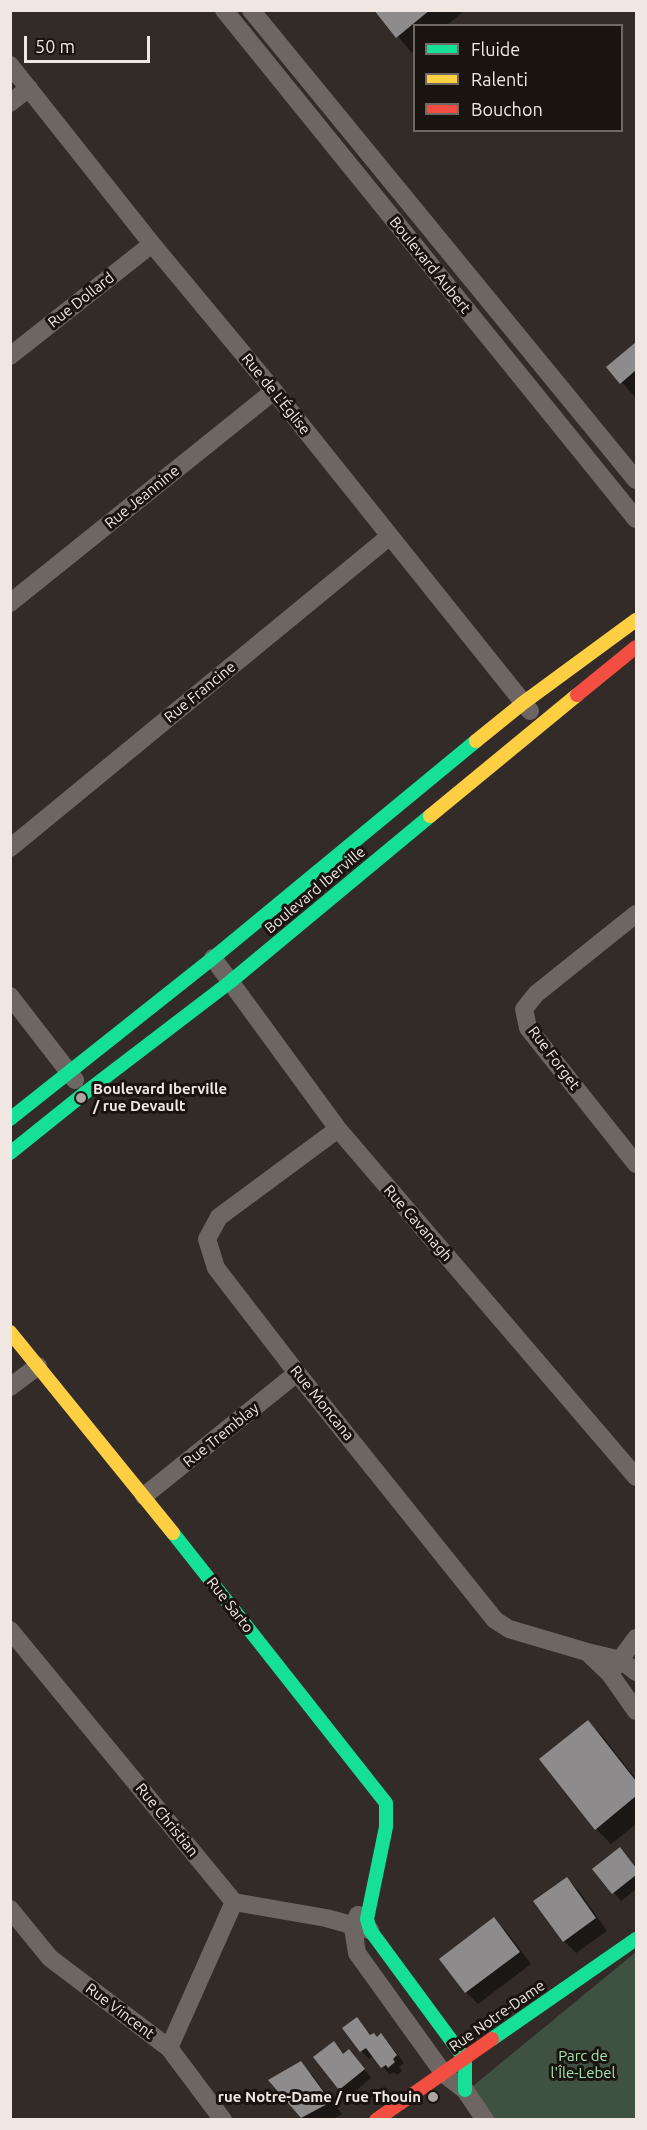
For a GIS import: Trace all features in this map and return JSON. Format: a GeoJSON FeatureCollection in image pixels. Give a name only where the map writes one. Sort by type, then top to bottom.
{"type":"FeatureCollection","features":[{"type":"Feature","properties":{"kind":"street","name":"Boulevard Aubert"},"geometry":{"type":"LineString","coordinates":[[224,10],[636,519]]}},
{"type":"Feature","properties":{"kind":"street","name":"Boulevard Aubert"},"geometry":{"type":"LineString","coordinates":[[251,10],[636,480]]}},
{"type":"Feature","properties":{"kind":"street","name":"Rue de L'Église"},"geometry":{"type":"LineString","coordinates":[[10,65],[540,725]]}},
{"type":"Feature","properties":{"kind":"street"},"geometry":{"type":"LineString","coordinates":[[10,103],[29,88]]}},
{"type":"Feature","properties":{"kind":"street","name":"Rue Dollard"},"geometry":{"type":"LineString","coordinates":[[10,356],[152,244]]}},
{"type":"Feature","properties":{"kind":"street","name":"Rue Jeannine"},"geometry":{"type":"LineString","coordinates":[[10,603],[274,391]]}},
{"type":"Feature","properties":{"kind":"street","name":"Rue Francine"},"geometry":{"type":"LineString","coordinates":[[10,848],[390,536]]}},
{"type":"Feature","properties":{"kind":"street","name":"Boulevard Iberville"},"geometry":{"type":"LineString","coordinates":[[10,1119],[213,958],[523,703],[636,620]]}},
{"type":"Feature","properties":{"kind":"street"},"geometry":{"type":"LineString","coordinates":[[613,638],[634,656]]}},
{"type":"Feature","properties":{"kind":"street","name":"Boulevard Iberville"},"geometry":{"type":"LineString","coordinates":[[10,1153],[230,982],[540,725],[634,656]]}},
{"type":"Feature","properties":{"kind":"street","name":"Rue Forget"},"geometry":{"type":"LineString","coordinates":[[636,914],[536,994],[524,1009],[528,1028],[636,1164]]}},
{"type":"Feature","properties":{"kind":"street","name":"Rue Cavanagh"},"geometry":{"type":"LineString","coordinates":[[213,958],[338,1129],[636,1477]]}},
{"type":"Feature","properties":{"kind":"street"},"geometry":{"type":"LineString","coordinates":[[10,996],[68,1073],[86,1092]]}},
{"type":"Feature","properties":{"kind":"street","name":"Rue Moncana"},"geometry":{"type":"LineString","coordinates":[[338,1129],[219,1217],[207,1239],[216,1268],[495,1620],[509,1629],[587,1652],[615,1667],[636,1672]]}},
{"type":"Feature","properties":{"kind":"street","name":"Rue Sarto"},"geometry":{"type":"LineString","coordinates":[[10,1332],[386,1803],[386,1827],[369,1900],[359,1914],[362,1928]]}},
{"type":"Feature","properties":{"kind":"street"},"geometry":{"type":"LineString","coordinates":[[10,1387],[38,1366]]}},
{"type":"Feature","properties":{"kind":"street","name":"Rue Tremblay"},"geometry":{"type":"LineString","coordinates":[[144,1497],[297,1373]]}},
{"type":"Feature","properties":{"kind":"street","name":"Rue Christian"},"geometry":{"type":"LineString","coordinates":[[10,1630],[234,1902]]}},
{"type":"Feature","properties":{"kind":"street"},"geometry":{"type":"LineString","coordinates":[[636,1638],[615,1667],[636,1711]]}},
{"type":"Feature","properties":{"kind":"street"},"geometry":{"type":"LineString","coordinates":[[169,2048],[234,1902],[326,1918],[362,1928],[465,2059],[465,2090]]}},
{"type":"Feature","properties":{"kind":"street","name":"Rue Vincent"},"geometry":{"type":"LineString","coordinates":[[10,1909],[50,1958],[169,2048],[223,2120]]}},
{"type":"Feature","properties":{"kind":"street"},"geometry":{"type":"LineString","coordinates":[[362,1928],[357,1953],[444,2074],[465,2090],[485,2120]]}},
{"type":"Feature","properties":{"kind":"street","name":"Rue Notre-Dame"},"geometry":{"type":"LineString","coordinates":[[376,2120],[636,1939]]}},
{"type":"Feature","properties":{"kind":"green space","name":"Parc de l'Île-Lebel"},"geometry":{"type":"Polygon","coordinates":[[[636,1952],[636,2119],[480,2119],[462,2095],[636,1952]]]}},
{"type":"Feature","properties":{"kind":"building"},"geometry":{"type":"Polygon","coordinates":[[[374,10],[430,10],[396,38],[374,10]]]}},
{"type":"Feature","properties":{"kind":"building"},"geometry":{"type":"Polygon","coordinates":[[[636,342],[636,370],[620,384],[606,367],[636,342]]]}},
{"type":"Feature","properties":{"kind":"building"},"geometry":{"type":"Polygon","coordinates":[[[588,1720],[636,1781],[636,1796],[595,1830],[539,1759],[588,1720]]]}},
{"type":"Feature","properties":{"kind":"building"},"geometry":{"type":"Polygon","coordinates":[[[620,1847],[636,1868],[636,1875],[612,1894],[592,1869],[620,1847]]]}},
{"type":"Feature","properties":{"kind":"building"},"geometry":{"type":"Polygon","coordinates":[[[567,1877],[596,1918],[563,1942],[533,1901],[567,1877]]]}},
{"type":"Feature","properties":{"kind":"building"},"geometry":{"type":"Polygon","coordinates":[[[494,1917],[520,1952],[465,1993],[439,1959],[494,1917]]]}},
{"type":"Feature","properties":{"kind":"building"},"geometry":{"type":"Polygon","coordinates":[[[357,2017],[370,2035],[374,2033],[377,2037],[381,2033],[397,2055],[393,2059],[395,2062],[388,2068],[386,2065],[381,2068],[366,2048],[360,2052],[342,2028],[357,2017]]]}},
{"type":"Feature","properties":{"kind":"building"},"geometry":{"type":"Polygon","coordinates":[[[334,2041],[343,2054],[349,2049],[365,2069],[339,2090],[313,2057],[334,2041]]]}},
{"type":"Feature","properties":{"kind":"building"},"geometry":{"type":"Polygon","coordinates":[[[301,2061],[331,2102],[301,2118],[268,2080],[301,2061]]]}},
{"type":"Feature","properties":{"kind":"traffic: fast"},"geometry":{"type":"LineString","coordinates":[[10,1119],[213,958],[476,741]]}},
{"type":"Feature","properties":{"kind":"traffic: fast"},"geometry":{"type":"LineString","coordinates":[[10,1153],[230,982],[430,816]]}},
{"type":"Feature","properties":{"kind":"traffic: fast"},"geometry":{"type":"LineString","coordinates":[[173,1533],[386,1803],[386,1827],[367,1919],[370,1930],[465,2059],[465,2090]]}},
{"type":"Feature","properties":{"kind":"traffic: fast"},"geometry":{"type":"LineString","coordinates":[[492,2039],[636,1939]]}},
{"type":"Feature","properties":{"kind":"traffic: slow"},"geometry":{"type":"LineString","coordinates":[[476,741],[523,703],[636,620]]}},
{"type":"Feature","properties":{"kind":"traffic: slow"},"geometry":{"type":"LineString","coordinates":[[430,816],[577,695]]}},
{"type":"Feature","properties":{"kind":"traffic: slow"},"geometry":{"type":"LineString","coordinates":[[10,1332],[173,1533]]}},
{"type":"Feature","properties":{"kind":"traffic: jam"},"geometry":{"type":"LineString","coordinates":[[577,695],[636,647]]}},
{"type":"Feature","properties":{"kind":"traffic: jam"},"geometry":{"type":"LineString","coordinates":[[376,2120],[492,2039]]}},
{"type":"Feature","properties":{"kind":"place","name":"Boulevard Iberville / rue Devault"},"geometry":{"type":"Point","coordinates":[81,1098]}},
{"type":"Feature","properties":{"kind":"place","name":"rue Notre-Dame / rue Thouin"},"geometry":{"type":"Point","coordinates":[433,2097]}}]}
